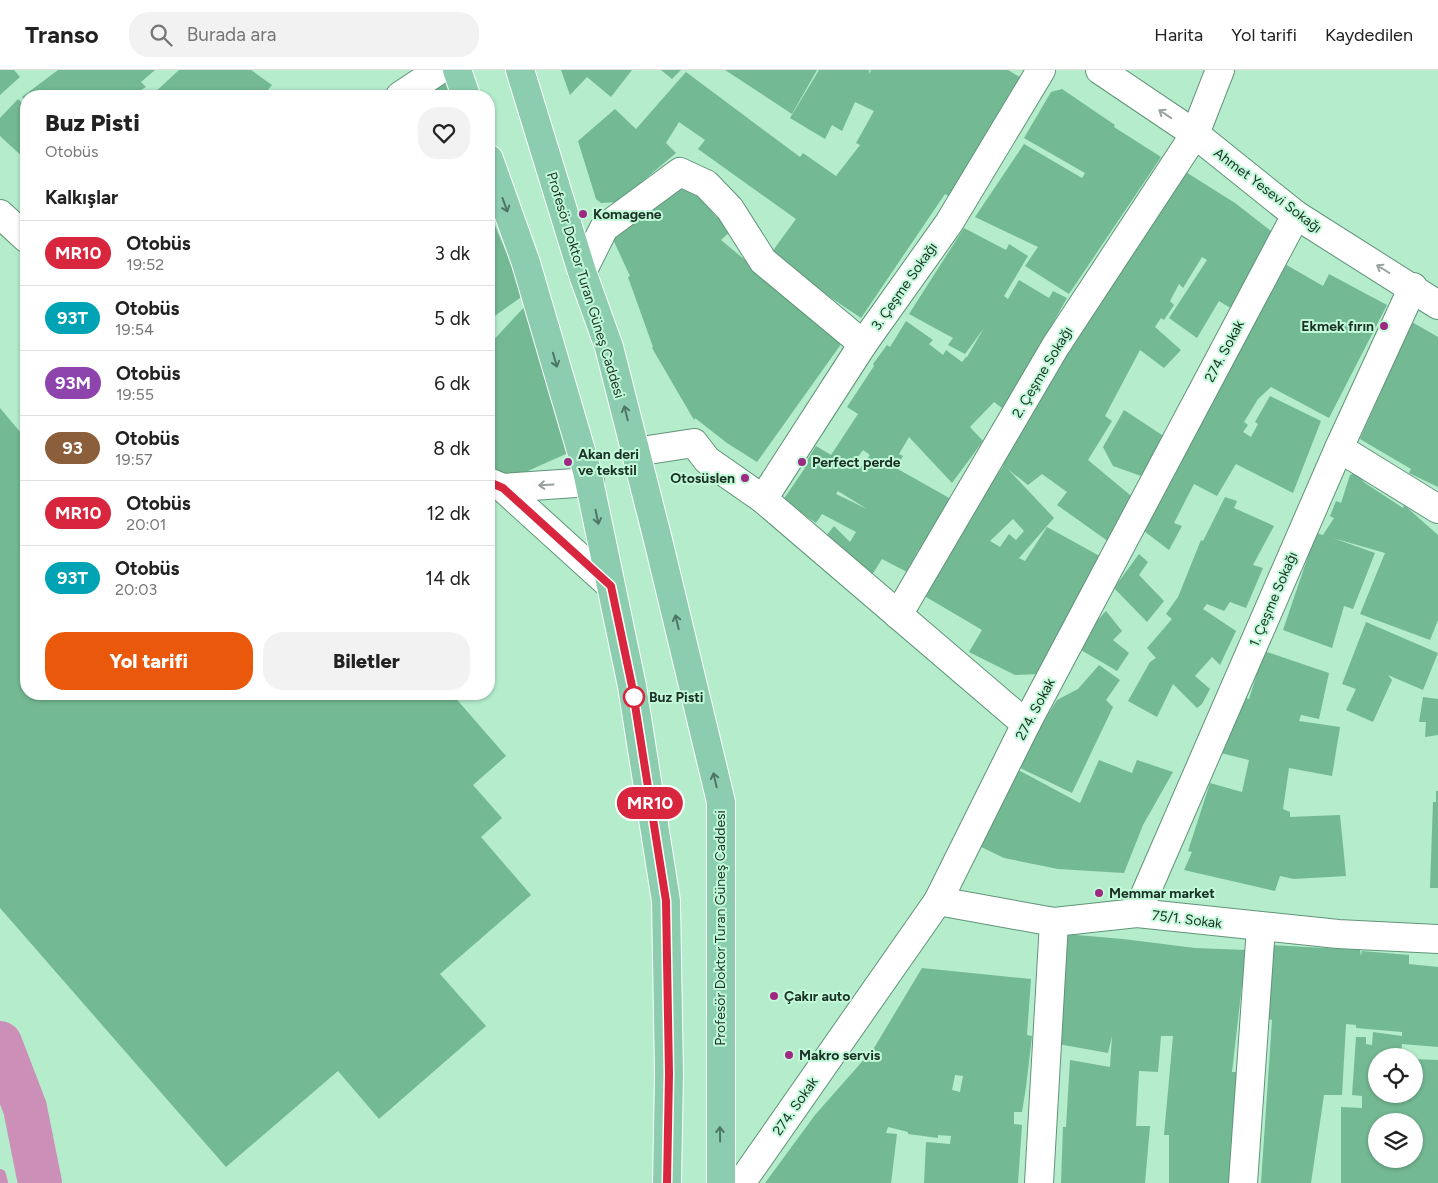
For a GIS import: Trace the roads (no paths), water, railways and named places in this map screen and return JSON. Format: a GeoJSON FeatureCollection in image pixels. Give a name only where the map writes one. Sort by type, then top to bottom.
{"type":"FeatureCollection","features":[{"type":"Feature","properties":{"kind":"main road"},"geometry":{"type":"LineString","coordinates":[[457,70],[464,90]]}},
{"type":"Feature","properties":{"kind":"main road","name":"Profesör Doktor Turan Güneş Caddesi"},"geometry":{"type":"LineString","coordinates":[[520,70],[582,272],[609,347],[720,802],[721,1183]]}},
{"type":"Feature","properties":{"kind":"main road"},"geometry":{"type":"LineString","coordinates":[[495,179],[526,263],[590,482],[632,686],[666,901],[669,1074],[667,1183]]}},
{"type":"Feature","properties":{"kind":"street"},"geometry":{"type":"LineString","coordinates":[[409,90],[439,70]]}},
{"type":"Feature","properties":{"kind":"street","name":"3. Çeşme Sokağı"},"geometry":{"type":"LineString","coordinates":[[762,500],[863,344],[949,223],[1041,70]]}},
{"type":"Feature","properties":{"kind":"street","name":"Ahmet Yesevi Sokağı"},"geometry":{"type":"LineString","coordinates":[[1100,70],[1195,134],[1296,215],[1413,287],[1438,305]]}},
{"type":"Feature","properties":{"kind":"street","name":"2. Çeşme Sokağı"},"geometry":{"type":"LineString","coordinates":[[898,615],[1055,347],[1195,134],[1220,70]]}},
{"type":"Feature","properties":{"kind":"street"},"geometry":{"type":"LineString","coordinates":[[582,272],[604,228],[680,172],[706,184],[730,209],[762,261],[863,344]]}},
{"type":"Feature","properties":{"kind":"street"},"geometry":{"type":"LineString","coordinates":[[0,214],[20,232]]}},
{"type":"Feature","properties":{"kind":"street","name":"274. Sokak"},"geometry":{"type":"LineString","coordinates":[[741,1183],[938,901],[1026,724],[1296,215]]}},
{"type":"Feature","properties":{"kind":"street","name":"1. Çeşme Sokağı"},"geometry":{"type":"LineString","coordinates":[[1137,913],[1339,448],[1413,287]]}},
{"type":"Feature","properties":{"kind":"street"},"geometry":{"type":"LineString","coordinates":[[636,452],[694,442],[707,460],[762,500],[1026,724]]}},
{"type":"Feature","properties":{"kind":"street"},"geometry":{"type":"LineString","coordinates":[[1339,448],[1438,509]]}},
{"type":"Feature","properties":{"kind":"street"},"geometry":{"type":"LineString","coordinates":[[496,485],[590,482]]}},
{"type":"Feature","properties":{"kind":"street"},"geometry":{"type":"LineString","coordinates":[[496,485],[611,586]]}},
{"type":"Feature","properties":{"kind":"street","name":"75/1. Sokak"},"geometry":{"type":"LineString","coordinates":[[938,901],[1054,922],[1137,913],[1338,934],[1438,939]]}},
{"type":"Feature","properties":{"kind":"street"},"geometry":{"type":"LineString","coordinates":[[1039,1183],[1054,922]]}},
{"type":"Feature","properties":{"kind":"street"},"geometry":{"type":"LineString","coordinates":[[1243,1183],[1261,927]]}},
{"type":"Feature","properties":{"kind":"waterway"},"geometry":{"type":"LineString","coordinates":[[0,1043],[25,1108],[40,1183]]}},
{"type":"Feature","properties":{"kind":"waterway"},"geometry":{"type":"LineString","coordinates":[[0,1175],[2,1183]]}},
{"type":"Feature","properties":{"kind":"place","name":"Komagene"},"geometry":{"type":"Point","coordinates":[583,214]}},
{"type":"Feature","properties":{"kind":"place","name":"Ekmek fırın"},"geometry":{"type":"Point","coordinates":[1384,326]}},
{"type":"Feature","properties":{"kind":"place","name":"Akan deri ve tekstil"},"geometry":{"type":"Point","coordinates":[568,462]}},
{"type":"Feature","properties":{"kind":"place","name":"Perfect perde"},"geometry":{"type":"Point","coordinates":[802,462]}},
{"type":"Feature","properties":{"kind":"place","name":"Otosüslen"},"geometry":{"type":"Point","coordinates":[745,478]}},
{"type":"Feature","properties":{"kind":"place","name":"Buz Pisti"},"geometry":{"type":"Point","coordinates":[634,697]}},
{"type":"Feature","properties":{"kind":"place","name":"Memmar market"},"geometry":{"type":"Point","coordinates":[1099,893]}},
{"type":"Feature","properties":{"kind":"place","name":"Çakır auto"},"geometry":{"type":"Point","coordinates":[774,996]}},
{"type":"Feature","properties":{"kind":"place","name":"Makro servis"},"geometry":{"type":"Point","coordinates":[789,1055]}}]}
